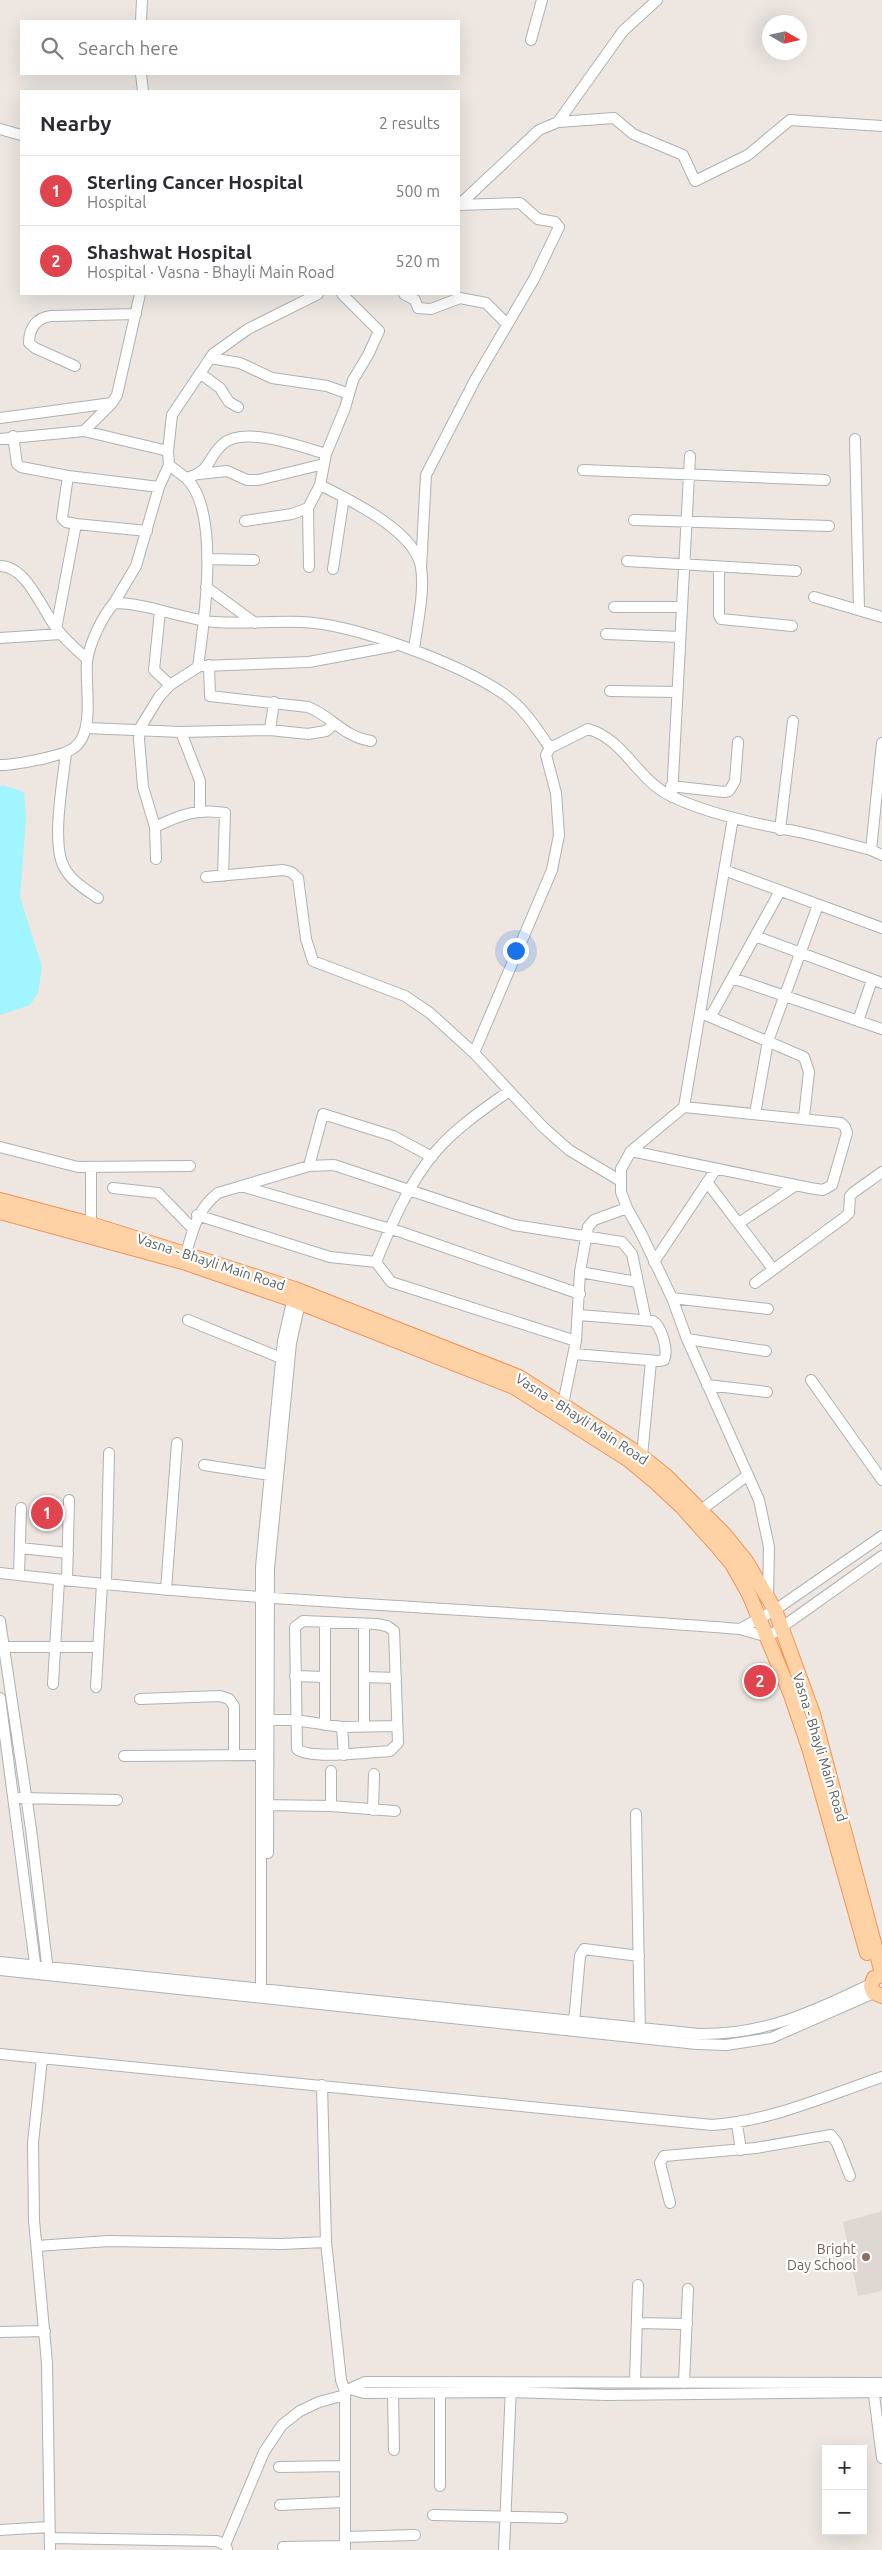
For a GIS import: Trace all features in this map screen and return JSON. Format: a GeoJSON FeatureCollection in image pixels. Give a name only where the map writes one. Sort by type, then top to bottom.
{"type":"FeatureCollection","features":[{"type":"Feature","properties":{"kind":"main road","name":"Vasna - Bhayli Main Road"},"geometry":{"type":"LineString","coordinates":[[0,1200],[91,1224],[298,1296],[519,1377],[642,1456],[666,1475],[725,1535],[746,1561],[775,1610],[813,1714],[878,1988]]}},
{"type":"Feature","properties":{"kind":"main road","name":"Vasna - Bhayli Main Road"},"geometry":{"type":"LineString","coordinates":[[0,1212],[185,1258]]}},
{"type":"Feature","properties":{"kind":"main road","name":"Vasna - Bhayli Main Road"},"geometry":{"type":"LineString","coordinates":[[298,1296],[514,1387],[628,1460],[682,1507],[717,1546],[732,1564],[749,1594],[768,1637],[810,1752],[878,1988]]}},
{"type":"Feature","properties":{"kind":"street"},"geometry":{"type":"LineString","coordinates":[[142,0],[142,20]]}},
{"type":"Feature","properties":{"kind":"street"},"geometry":{"type":"LineString","coordinates":[[531,40],[542,0]]}},
{"type":"Feature","properties":{"kind":"street"},"geometry":{"type":"LineString","coordinates":[[558,122],[623,31],[657,0]]}},
{"type":"Feature","properties":{"kind":"street"},"geometry":{"type":"LineString","coordinates":[[142,75],[142,90]]}},
{"type":"Feature","properties":{"kind":"street"},"geometry":{"type":"LineString","coordinates":[[460,204],[539,130],[558,122],[614,118],[633,134],[681,154],[695,181],[748,155],[790,120],[800,118],[882,126]]}},
{"type":"Feature","properties":{"kind":"street"},"geometry":{"type":"LineString","coordinates":[[0,129],[20,135]]}},
{"type":"Feature","properties":{"kind":"street"},"geometry":{"type":"LineString","coordinates":[[414,650],[426,475],[475,380],[534,279],[559,227],[555,222],[538,219],[520,203],[460,205]]}},
{"type":"Feature","properties":{"kind":"street"},"geometry":{"type":"LineString","coordinates":[[309,567],[308,508],[320,485],[325,459],[353,380],[370,352],[379,331],[343,295]]}},
{"type":"Feature","properties":{"kind":"street"},"geometry":{"type":"LineString","coordinates":[[406,295],[415,300],[418,308],[432,308],[460,298],[486,303],[507,324]]}},
{"type":"Feature","properties":{"kind":"street"},"geometry":{"type":"LineString","coordinates":[[0,765],[32,761],[66,752],[75,747],[87,728],[88,659],[99,628],[136,566],[159,487],[169,465],[168,450],[172,415],[210,358],[248,329],[315,296]]}},
{"type":"Feature","properties":{"kind":"street"},"geometry":{"type":"LineString","coordinates":[[84,430],[112,403],[117,395],[139,298]]}},
{"type":"Feature","properties":{"kind":"street"},"geometry":{"type":"LineString","coordinates":[[75,366],[34,348],[29,342],[29,332],[36,322],[44,317],[51,316],[136,314]]}},
{"type":"Feature","properties":{"kind":"street"},"geometry":{"type":"LineString","coordinates":[[210,358],[240,364],[272,378],[328,386],[349,394]]}},
{"type":"Feature","properties":{"kind":"street"},"geometry":{"type":"LineString","coordinates":[[201,374],[220,388],[229,402],[238,407]]}},
{"type":"Feature","properties":{"kind":"street"},"geometry":{"type":"LineString","coordinates":[[0,418],[112,403]]}},
{"type":"Feature","properties":{"kind":"street"},"geometry":{"type":"LineString","coordinates":[[0,438],[84,430],[168,450]]}},
{"type":"Feature","properties":{"kind":"street"},"geometry":{"type":"LineString","coordinates":[[13,436],[17,464],[21,467],[68,476],[159,487]]}},
{"type":"Feature","properties":{"kind":"street"},"geometry":{"type":"LineString","coordinates":[[199,474],[225,442],[237,438],[278,440],[325,459]]}},
{"type":"Feature","properties":{"kind":"street"},"geometry":{"type":"LineString","coordinates":[[856,439],[859,609]]}},
{"type":"Feature","properties":{"kind":"street"},"geometry":{"type":"LineString","coordinates":[[672,791],[690,456]]}},
{"type":"Feature","properties":{"kind":"street"},"geometry":{"type":"LineString","coordinates":[[186,478],[199,474],[227,471],[247,480],[258,480],[325,459]]}},
{"type":"Feature","properties":{"kind":"street"},"geometry":{"type":"LineString","coordinates":[[169,465],[192,484],[201,501],[207,559],[204,620],[198,667]]}},
{"type":"Feature","properties":{"kind":"street"},"geometry":{"type":"LineString","coordinates":[[583,470],[825,480]]}},
{"type":"Feature","properties":{"kind":"street"},"geometry":{"type":"LineString","coordinates":[[68,476],[62,518],[66,522],[147,531]]}},
{"type":"Feature","properties":{"kind":"street"},"geometry":{"type":"LineString","coordinates":[[320,485],[344,497],[389,525],[413,546],[421,568]]}},
{"type":"Feature","properties":{"kind":"street"},"geometry":{"type":"LineString","coordinates":[[333,569],[344,497]]}},
{"type":"Feature","properties":{"kind":"street"},"geometry":{"type":"LineString","coordinates":[[246,521],[292,514],[308,508]]}},
{"type":"Feature","properties":{"kind":"street"},"geometry":{"type":"LineString","coordinates":[[634,520],[829,526]]}},
{"type":"Feature","properties":{"kind":"street"},"geometry":{"type":"LineString","coordinates":[[59,632],[76,524]]}},
{"type":"Feature","properties":{"kind":"street"},"geometry":{"type":"LineString","coordinates":[[207,559],[254,560]]}},
{"type":"Feature","properties":{"kind":"street"},"geometry":{"type":"LineString","coordinates":[[627,561],[796,571]]}},
{"type":"Feature","properties":{"kind":"street"},"geometry":{"type":"LineString","coordinates":[[0,566],[8,566],[21,574],[59,632],[88,659]]}},
{"type":"Feature","properties":{"kind":"street"},"geometry":{"type":"LineString","coordinates":[[719,567],[719,616],[721,620],[792,626]]}},
{"type":"Feature","properties":{"kind":"street"},"geometry":{"type":"LineString","coordinates":[[206,587],[255,623]]}},
{"type":"Feature","properties":{"kind":"street"},"geometry":{"type":"LineString","coordinates":[[814,597],[882,617]]}},
{"type":"Feature","properties":{"kind":"street"},"geometry":{"type":"LineString","coordinates":[[114,603],[204,620],[255,623],[314,623],[347,630],[414,650],[504,694],[525,713],[555,746]]}},
{"type":"Feature","properties":{"kind":"street"},"geometry":{"type":"LineString","coordinates":[[614,607],[681,607]]}},
{"type":"Feature","properties":{"kind":"street"},"geometry":{"type":"LineString","coordinates":[[160,611],[154,670],[170,685]]}},
{"type":"Feature","properties":{"kind":"street"},"geometry":{"type":"LineString","coordinates":[[0,638],[59,632]]}},
{"type":"Feature","properties":{"kind":"street"},"geometry":{"type":"LineString","coordinates":[[606,634],[680,637]]}},
{"type":"Feature","properties":{"kind":"street"},"geometry":{"type":"LineString","coordinates":[[156,859],[155,827],[143,787],[139,739],[140,728],[159,697],[170,685],[198,667],[209,665],[309,662],[398,645]]}},
{"type":"Feature","properties":{"kind":"street"},"geometry":{"type":"LineString","coordinates":[[209,665],[210,696],[308,707],[318,711],[356,738],[371,741]]}},
{"type":"Feature","properties":{"kind":"street"},"geometry":{"type":"LineString","coordinates":[[610,691],[676,692]]}},
{"type":"Feature","properties":{"kind":"street"},"geometry":{"type":"LineString","coordinates":[[270,730],[274,702]]}},
{"type":"Feature","properties":{"kind":"street"},"geometry":{"type":"LineString","coordinates":[[780,830],[793,721]]}},
{"type":"Feature","properties":{"kind":"street"},"geometry":{"type":"LineString","coordinates":[[87,728],[140,728],[181,732],[270,730],[308,734],[326,731],[334,724]]}},
{"type":"Feature","properties":{"kind":"street"},"geometry":{"type":"LineString","coordinates":[[474,1053],[552,870],[559,835],[556,793],[546,755],[555,746],[588,729],[600,732],[618,745],[657,789],[724,792],[729,791],[735,781],[738,742]]}},
{"type":"Feature","properties":{"kind":"street"},"geometry":{"type":"LineString","coordinates":[[181,732],[200,781],[200,811]]}},
{"type":"Feature","properties":{"kind":"street"},"geometry":{"type":"LineString","coordinates":[[871,850],[879,806],[882,743]]}},
{"type":"Feature","properties":{"kind":"street"},"geometry":{"type":"LineString","coordinates":[[66,752],[58,829],[60,857],[73,881],[98,898]]}},
{"type":"Feature","properties":{"kind":"street"},"geometry":{"type":"LineString","coordinates":[[672,791],[733,818],[871,850],[882,855]]}},
{"type":"Feature","properties":{"kind":"street"},"geometry":{"type":"LineString","coordinates":[[155,827],[184,814],[200,811],[225,813],[223,876]]}},
{"type":"Feature","properties":{"kind":"street"},"geometry":{"type":"LineString","coordinates":[[733,818],[684,1107],[631,1151],[620,1169],[619,1180],[626,1208],[642,1235],[672,1298],[687,1339],[759,1500],[768,1539],[768,1597]]}},
{"type":"Feature","properties":{"kind":"street"},"geometry":{"type":"LineString","coordinates":[[206,877],[283,870],[291,872],[298,878],[306,939],[313,961],[405,996],[430,1013],[474,1053],[509,1091],[569,1150],[619,1180]]}},
{"type":"Feature","properties":{"kind":"street"},"geometry":{"type":"LineString","coordinates":[[724,870],[882,928]]}},
{"type":"Feature","properties":{"kind":"street"},"geometry":{"type":"LineString","coordinates":[[712,1016],[780,890]]}},
{"type":"Feature","properties":{"kind":"street"},"geometry":{"type":"LineString","coordinates":[[755,1114],[768,1041],[818,905]]}},
{"type":"Feature","properties":{"kind":"street"},"geometry":{"type":"LineString","coordinates":[[755,936],[877,981],[858,1021]]}},
{"type":"Feature","properties":{"kind":"street"},"geometry":{"type":"LineString","coordinates":[[732,978],[882,1029]]}},
{"type":"Feature","properties":{"kind":"street"},"geometry":{"type":"LineString","coordinates":[[701,1013],[712,1016],[804,1057],[808,1063],[804,1118]]}},
{"type":"Feature","properties":{"kind":"street"},"geometry":{"type":"LineString","coordinates":[[376,1262],[408,1192],[432,1157],[474,1115],[509,1091]]}},
{"type":"Feature","properties":{"kind":"street"},"geometry":{"type":"LineString","coordinates":[[631,1151],[796,1185],[828,1189],[832,1185],[847,1133],[841,1123],[684,1107]]}},
{"type":"Feature","properties":{"kind":"street"},"geometry":{"type":"LineString","coordinates":[[309,1166],[323,1114],[393,1136],[432,1157]]}},
{"type":"Feature","properties":{"kind":"street"},"geometry":{"type":"LineString","coordinates":[[0,1147],[92,1168],[190,1166]]}},
{"type":"Feature","properties":{"kind":"street"},"geometry":{"type":"LineString","coordinates":[[185,1258],[197,1216],[218,1193],[309,1166],[324,1164],[344,1167],[408,1192],[514,1225],[622,1242],[632,1254],[646,1320]]}},
{"type":"Feature","properties":{"kind":"street"},"geometry":{"type":"LineString","coordinates":[[91,1224],[92,1168]]}},
{"type":"Feature","properties":{"kind":"street"},"geometry":{"type":"LineString","coordinates":[[654,1262],[716,1168]]}},
{"type":"Feature","properties":{"kind":"street"},"geometry":{"type":"LineString","coordinates":[[755,1282],[845,1217],[849,1213],[850,1196],[882,1172]]}},
{"type":"Feature","properties":{"kind":"street"},"geometry":{"type":"LineString","coordinates":[[707,1182],[773,1268]]}},
{"type":"Feature","properties":{"kind":"street"},"geometry":{"type":"LineString","coordinates":[[739,1224],[796,1185]]}},
{"type":"Feature","properties":{"kind":"street"},"geometry":{"type":"LineString","coordinates":[[241,1186],[389,1230],[580,1294]]}},
{"type":"Feature","properties":{"kind":"street"},"geometry":{"type":"LineString","coordinates":[[113,1188],[158,1193],[193,1229]]}},
{"type":"Feature","properties":{"kind":"street"},"geometry":{"type":"LineString","coordinates":[[563,1404],[576,1341],[580,1272],[586,1236],[594,1220],[626,1208]]}},
{"type":"Feature","properties":{"kind":"street"},"geometry":{"type":"LineString","coordinates":[[197,1216],[330,1257],[376,1262],[391,1282],[576,1341]]}},
{"type":"Feature","properties":{"kind":"street"},"geometry":{"type":"LineString","coordinates":[[580,1272],[637,1282]]}},
{"type":"Feature","properties":{"kind":"street"},"geometry":{"type":"LineString","coordinates":[[265,1598],[261,1567],[281,1358],[283,1341],[298,1296]]}},
{"type":"Feature","properties":{"kind":"street"},"geometry":{"type":"LineString","coordinates":[[265,1993],[265,1598],[291,1343],[298,1296]]}},
{"type":"Feature","properties":{"kind":"street"},"geometry":{"type":"LineString","coordinates":[[672,1298],[768,1309]]}},
{"type":"Feature","properties":{"kind":"street"},"geometry":{"type":"LineString","coordinates":[[574,1354],[651,1361],[664,1360],[666,1353],[658,1325],[653,1320],[579,1314]]}},
{"type":"Feature","properties":{"kind":"street"},"geometry":{"type":"LineString","coordinates":[[188,1320],[281,1358]]}},
{"type":"Feature","properties":{"kind":"street"},"geometry":{"type":"LineString","coordinates":[[687,1339],[766,1350]]}},
{"type":"Feature","properties":{"kind":"street"},"geometry":{"type":"LineString","coordinates":[[642,1456],[651,1361]]}},
{"type":"Feature","properties":{"kind":"street"},"geometry":{"type":"LineString","coordinates":[[811,1380],[882,1480]]}},
{"type":"Feature","properties":{"kind":"street"},"geometry":{"type":"LineString","coordinates":[[707,1385],[767,1392]]}},
{"type":"Feature","properties":{"kind":"street"},"geometry":{"type":"LineString","coordinates":[[166,1590],[178,1443]]}},
{"type":"Feature","properties":{"kind":"street"},"geometry":{"type":"LineString","coordinates":[[96,1687],[104,1584],[109,1453]]}},
{"type":"Feature","properties":{"kind":"street"},"geometry":{"type":"LineString","coordinates":[[204,1465],[270,1475]]}},
{"type":"Feature","properties":{"kind":"street"},"geometry":{"type":"LineString","coordinates":[[701,1510],[748,1475]]}},
{"type":"Feature","properties":{"kind":"street"},"geometry":{"type":"LineString","coordinates":[[53,1684],[55,1647],[68,1553],[69,1500]]}},
{"type":"Feature","properties":{"kind":"street"},"geometry":{"type":"LineString","coordinates":[[19,1575],[21,1508]]}},
{"type":"Feature","properties":{"kind":"street"},"geometry":{"type":"LineString","coordinates":[[740,1629],[760,1620],[882,1536]]}},
{"type":"Feature","properties":{"kind":"street"},"geometry":{"type":"LineString","coordinates":[[20,1548],[68,1553]]}},
{"type":"Feature","properties":{"kind":"street"},"geometry":{"type":"LineString","coordinates":[[0,1573],[265,1598],[740,1629],[768,1637],[882,1556]]}},
{"type":"Feature","properties":{"kind":"street"},"geometry":{"type":"LineString","coordinates":[[0,1621],[2,1647],[26,1798],[48,1971]]}},
{"type":"Feature","properties":{"kind":"street"},"geometry":{"type":"LineString","coordinates":[[303,1621],[364,1624],[387,1626],[394,1631],[398,1743],[390,1751],[344,1755],[298,1751],[295,1720],[294,1627],[303,1621]]}},
{"type":"Feature","properties":{"kind":"street"},"geometry":{"type":"LineString","coordinates":[[325,1622],[325,1725]]}},
{"type":"Feature","properties":{"kind":"street"},"geometry":{"type":"LineString","coordinates":[[364,1624],[364,1727]]}},
{"type":"Feature","properties":{"kind":"street"},"geometry":{"type":"LineString","coordinates":[[2,1647],[98,1647]]}},
{"type":"Feature","properties":{"kind":"street"},"geometry":{"type":"LineString","coordinates":[[295,1676],[325,1677]]}},
{"type":"Feature","properties":{"kind":"street"},"geometry":{"type":"LineString","coordinates":[[364,1677],[396,1678]]}},
{"type":"Feature","properties":{"kind":"street"},"geometry":{"type":"LineString","coordinates":[[140,1699],[220,1696],[228,1699],[234,1706],[234,1754]]}},
{"type":"Feature","properties":{"kind":"street"},"geometry":{"type":"LineString","coordinates":[[0,1698],[36,1970]]}},
{"type":"Feature","properties":{"kind":"street"},"geometry":{"type":"LineString","coordinates":[[265,1720],[295,1720],[342,1727],[397,1726]]}},
{"type":"Feature","properties":{"kind":"street"},"geometry":{"type":"LineString","coordinates":[[342,1727],[344,1755]]}},
{"type":"Feature","properties":{"kind":"street"},"geometry":{"type":"LineString","coordinates":[[124,1756],[265,1755]]}},
{"type":"Feature","properties":{"kind":"street"},"geometry":{"type":"LineString","coordinates":[[331,1771],[331,1806]]}},
{"type":"Feature","properties":{"kind":"street"},"geometry":{"type":"LineString","coordinates":[[374,1774],[374,1810]]}},
{"type":"Feature","properties":{"kind":"street"},"geometry":{"type":"LineString","coordinates":[[14,1798],[117,1800]]}},
{"type":"Feature","properties":{"kind":"street"},"geometry":{"type":"LineString","coordinates":[[264,1805],[331,1806],[394,1811]]}},
{"type":"Feature","properties":{"kind":"street"},"geometry":{"type":"LineString","coordinates":[[636,1814],[640,2034]]}},
{"type":"Feature","properties":{"kind":"street"},"geometry":{"type":"LineString","coordinates":[[574,2022],[580,1956],[584,1949],[639,1956]]}},
{"type":"Feature","properties":{"kind":"street"},"geometry":{"type":"LineString","coordinates":[[0,1962],[36,1970]]}},
{"type":"Feature","properties":{"kind":"street"},"geometry":{"type":"LineString","coordinates":[[0,1970],[48,1971],[574,2022],[640,2034]]}},
{"type":"Feature","properties":{"kind":"street"},"geometry":{"type":"LineString","coordinates":[[265,1993],[726,2044],[764,2040],[831,2014],[878,1988]]}},
{"type":"Feature","properties":{"kind":"street"},"geometry":{"type":"LineString","coordinates":[[0,2054],[712,2125],[737,2124],[779,2113],[882,2077]]}},
{"type":"Feature","properties":{"kind":"street"},"geometry":{"type":"LineString","coordinates":[[42,2059],[33,2143],[37,2246],[45,2331],[50,2444],[50,2550]]}},
{"type":"Feature","properties":{"kind":"street"},"geometry":{"type":"LineString","coordinates":[[322,2085],[326,2242],[341,2380],[347,2392],[344,2466],[345,2544]]}},
{"type":"Feature","properties":{"kind":"street"},"geometry":{"type":"LineString","coordinates":[[737,2124],[741,2150]]}},
{"type":"Feature","properties":{"kind":"street"},"geometry":{"type":"LineString","coordinates":[[670,2203],[660,2162],[664,2156],[741,2150],[831,2134],[837,2143],[850,2176]]}},
{"type":"Feature","properties":{"kind":"street"},"geometry":{"type":"LineString","coordinates":[[37,2246],[108,2240],[281,2244],[326,2242]]}},
{"type":"Feature","properties":{"kind":"street"},"geometry":{"type":"LineString","coordinates":[[636,2382],[638,2285]]}},
{"type":"Feature","properties":{"kind":"street"},"geometry":{"type":"LineString","coordinates":[[684,2383],[688,2289]]}},
{"type":"Feature","properties":{"kind":"street"},"geometry":{"type":"LineString","coordinates":[[637,2323],[687,2324]]}},
{"type":"Feature","properties":{"kind":"street"},"geometry":{"type":"LineString","coordinates":[[0,2332],[45,2331]]}},
{"type":"Feature","properties":{"kind":"street"},"geometry":{"type":"LineString","coordinates":[[504,2550],[510,2392],[513,2381]]}},
{"type":"Feature","properties":{"kind":"street"},"geometry":{"type":"LineString","coordinates":[[50,2538],[217,2541],[226,2547],[264,2452],[282,2425],[300,2411],[347,2392],[365,2382],[636,2382],[878,2387]]}},
{"type":"Feature","properties":{"kind":"street"},"geometry":{"type":"LineString","coordinates":[[347,2392],[510,2392],[613,2395],[878,2387]]}},
{"type":"Feature","properties":{"kind":"street"},"geometry":{"type":"LineString","coordinates":[[878,2387],[882,2458]]}},
{"type":"Feature","properties":{"kind":"street"},"geometry":{"type":"LineString","coordinates":[[440,2392],[440,2486]]}},
{"type":"Feature","properties":{"kind":"street"},"geometry":{"type":"LineString","coordinates":[[393,2393],[394,2450]]}},
{"type":"Feature","properties":{"kind":"street"},"geometry":{"type":"LineString","coordinates":[[279,2467],[344,2466]]}},
{"type":"Feature","properties":{"kind":"street"},"geometry":{"type":"LineString","coordinates":[[280,2505],[344,2502]]}},
{"type":"Feature","properties":{"kind":"street"},"geometry":{"type":"LineString","coordinates":[[433,2515],[562,2518]]}},
{"type":"Feature","properties":{"kind":"street"},"geometry":{"type":"LineString","coordinates":[[0,2530],[50,2527]]}},
{"type":"Feature","properties":{"kind":"street"},"geometry":{"type":"LineString","coordinates":[[284,2547],[305,2548],[414,2535]]}},
{"type":"Feature","properties":{"kind":"shaded area","name":"Bright Day School"},"geometry":{"type":"Polygon","coordinates":[[[882,2211],[882,2291],[858,2296],[843,2222],[882,2211]]]}},
{"type":"Feature","properties":{"kind":"water"},"geometry":{"type":"Polygon","coordinates":[[[2,785],[24,792],[26,819],[20,897],[42,967],[38,993],[30,1005],[0,1015],[0,787],[2,785]]]}},
{"type":"Feature","properties":{"kind":"place","name":"Sterling Cancer Hospital"},"geometry":{"type":"Point","coordinates":[47,1513]}},
{"type":"Feature","properties":{"kind":"place","name":"Shashwat Hospital"},"geometry":{"type":"Point","coordinates":[760,1681]}},
{"type":"Feature","properties":{"kind":"place","name":"Bright Day School"},"geometry":{"type":"Point","coordinates":[866,2257]}}]}
